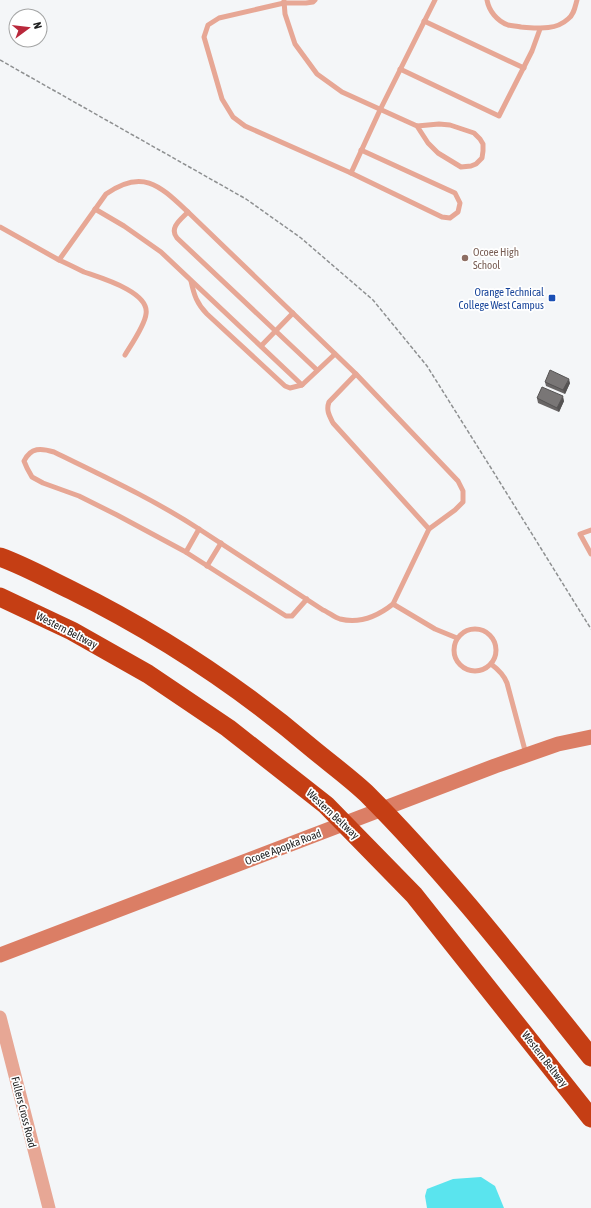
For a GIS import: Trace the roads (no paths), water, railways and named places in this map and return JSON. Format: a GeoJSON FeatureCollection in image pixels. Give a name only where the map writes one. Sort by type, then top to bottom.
{"type":"FeatureCollection","features":[{"type":"Feature","properties":{"kind":"highway"},"geometry":{"type":"LineString","coordinates":[[0,557],[103,606],[198,662],[277,718],[364,791],[444,876],[591,1057]]}},
{"type":"Feature","properties":{"kind":"highway","name":"Western Beltway"},"geometry":{"type":"LineString","coordinates":[[0,597],[72,630],[148,674],[228,728],[326,805],[414,895],[460,950],[591,1118]]}},
{"type":"Feature","properties":{"kind":"main road","name":"Ocoee Apopka Road"},"geometry":{"type":"LineString","coordinates":[[0,955],[495,766],[558,744],[591,737]]}},
{"type":"Feature","properties":{"kind":"street","name":"Fullers Cross Road"},"geometry":{"type":"LineString","coordinates":[[0,1017],[49,1208]]}},
{"type":"Feature","properties":{"kind":"lane"},"geometry":{"type":"LineString","coordinates":[[315,0],[313,2],[306,3],[284,1],[219,18],[208,25],[204,37],[222,99],[233,117],[245,126],[350,173],[442,217],[450,218],[458,212],[460,203],[455,193],[361,150]]}},
{"type":"Feature","properties":{"kind":"lane"},"geometry":{"type":"LineString","coordinates":[[350,173],[434,0]]}},
{"type":"Feature","properties":{"kind":"lane"},"geometry":{"type":"LineString","coordinates":[[487,0],[488,7],[497,18],[508,25],[540,29],[558,26],[569,19],[575,10],[577,0]]}},
{"type":"Feature","properties":{"kind":"lane"},"geometry":{"type":"LineString","coordinates":[[284,1],[285,14],[295,44],[316,74],[342,92],[417,126],[440,124],[450,125],[474,133],[480,138],[483,144],[482,158],[476,164],[471,166],[461,166],[438,153],[426,140],[417,126]]}},
{"type":"Feature","properties":{"kind":"lane"},"geometry":{"type":"LineString","coordinates":[[424,21],[524,68]]}},
{"type":"Feature","properties":{"kind":"lane"},"geometry":{"type":"LineString","coordinates":[[400,69],[499,116],[524,68],[540,29]]}},
{"type":"Feature","properties":{"kind":"lane"},"geometry":{"type":"LineString","coordinates":[[59,260],[106,194],[116,187],[127,182],[139,182],[150,183],[164,190],[356,374],[458,481],[463,490],[462,502],[455,510],[429,529],[393,604],[381,613],[370,618],[356,620],[340,618],[307,599],[180,516],[151,500],[54,452],[43,449],[36,450],[27,455],[24,461],[32,477],[42,483],[79,496],[117,514],[186,552],[286,616],[292,616],[307,599]]}},
{"type":"Feature","properties":{"kind":"lane"},"geometry":{"type":"LineString","coordinates":[[95,209],[124,226],[161,252],[302,385]]}},
{"type":"Feature","properties":{"kind":"lane"},"geometry":{"type":"LineString","coordinates":[[188,212],[177,224],[174,230],[174,234],[177,238],[317,370]]}},
{"type":"Feature","properties":{"kind":"lane"},"geometry":{"type":"LineString","coordinates":[[0,227],[59,260],[137,295],[146,306],[147,314],[125,355]]}},
{"type":"Feature","properties":{"kind":"lane"},"geometry":{"type":"LineString","coordinates":[[191,280],[194,295],[199,306],[285,386],[290,388],[302,385],[335,354]]}},
{"type":"Feature","properties":{"kind":"lane"},"geometry":{"type":"LineString","coordinates":[[261,346],[293,313]]}},
{"type":"Feature","properties":{"kind":"lane"},"geometry":{"type":"LineString","coordinates":[[356,374],[329,402],[327,408],[328,414],[333,423],[429,529]]}},
{"type":"Feature","properties":{"kind":"lane"},"geometry":{"type":"LineString","coordinates":[[186,552],[199,529]]}},
{"type":"Feature","properties":{"kind":"lane"},"geometry":{"type":"LineString","coordinates":[[591,530],[580,534],[591,554]]}},
{"type":"Feature","properties":{"kind":"lane"},"geometry":{"type":"LineString","coordinates":[[207,566],[221,543]]}},
{"type":"Feature","properties":{"kind":"lane"},"geometry":{"type":"LineString","coordinates":[[393,604],[435,629],[457,638]]}},
{"type":"Feature","properties":{"kind":"lane"},"geometry":{"type":"LineString","coordinates":[[475,628],[488,633],[493,638],[496,645],[495,658],[492,664],[477,672],[469,671],[463,668],[457,663],[454,656],[453,650],[457,638],[463,632],[475,628]]}},
{"type":"Feature","properties":{"kind":"lane"},"geometry":{"type":"LineString","coordinates":[[492,664],[499,670],[507,683],[527,755]]}},
{"type":"Feature","properties":{"kind":"water"},"geometry":{"type":"Polygon","coordinates":[[[481,1177],[495,1186],[504,1208],[427,1208],[425,1196],[427,1189],[453,1179],[481,1177]]]}},
{"type":"Feature","properties":{"kind":"place","name":"Ocoee High School"},"geometry":{"type":"Point","coordinates":[465,258]}},
{"type":"Feature","properties":{"kind":"place","name":"Orange Technical College West Campus"},"geometry":{"type":"Point","coordinates":[552,298]}}]}
